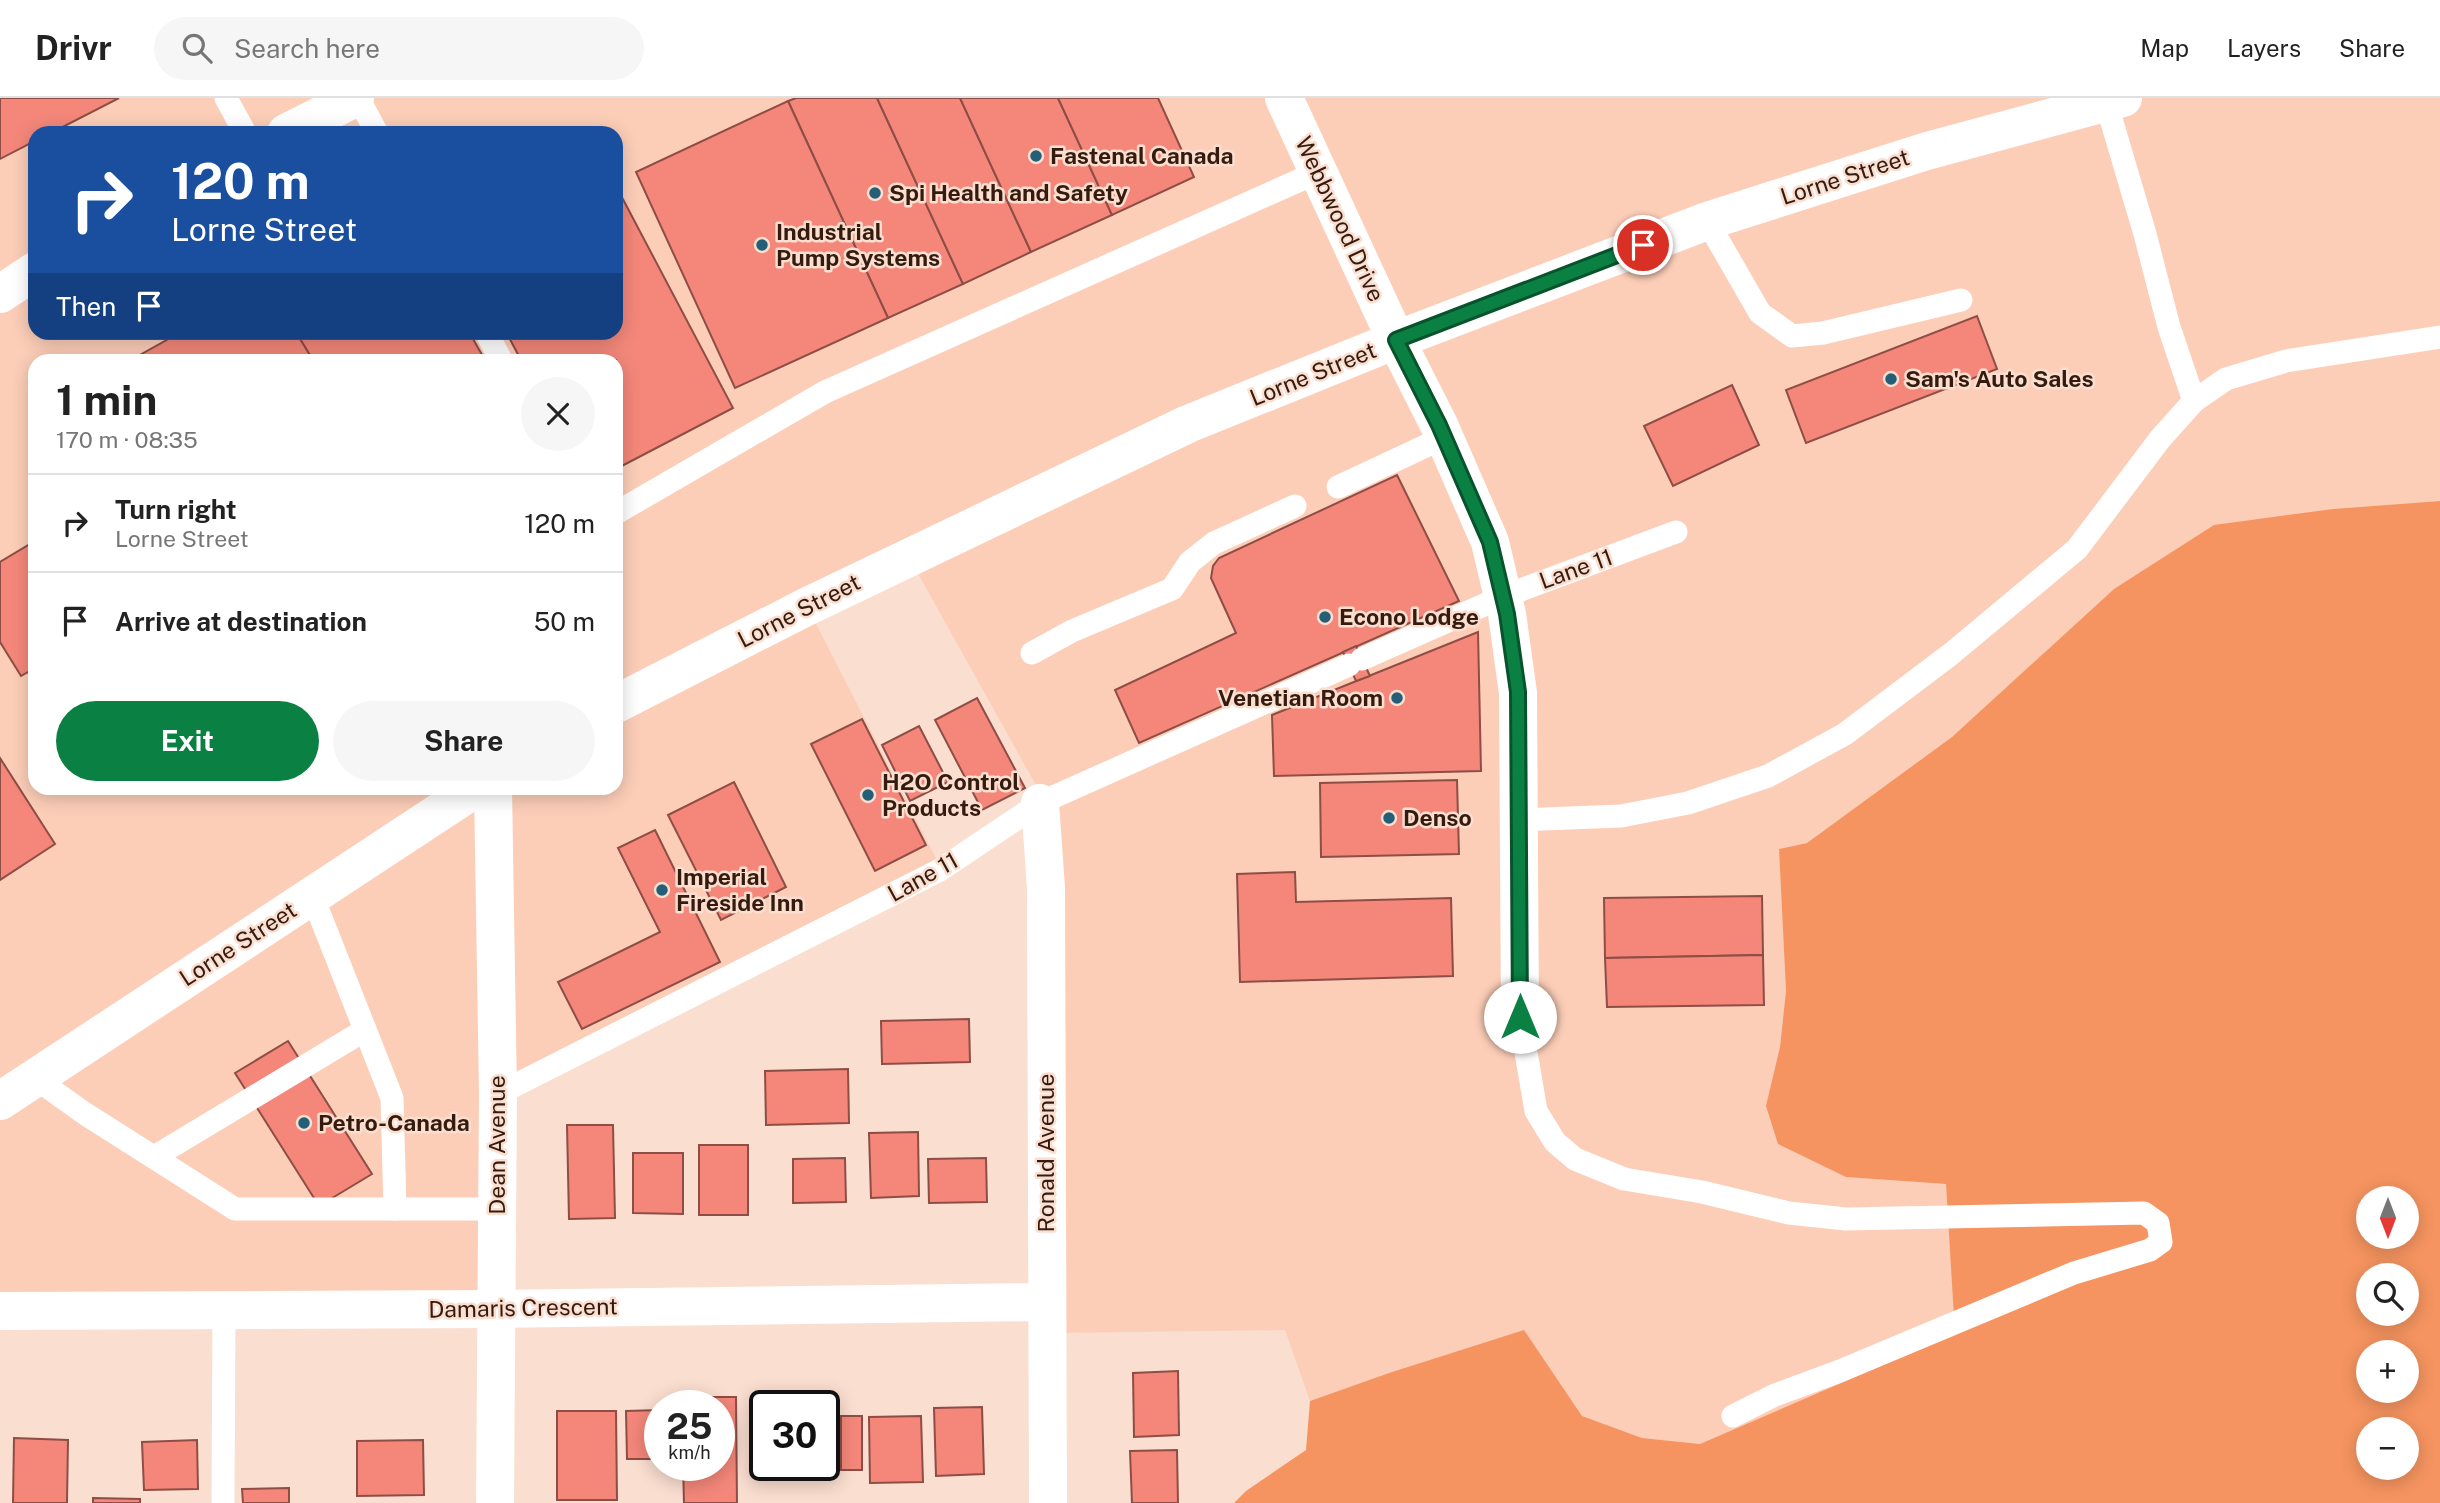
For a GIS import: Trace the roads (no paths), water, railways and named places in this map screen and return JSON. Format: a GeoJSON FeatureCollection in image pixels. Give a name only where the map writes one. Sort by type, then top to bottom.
{"type":"FeatureCollection","features":[{"type":"Feature","properties":{"kind":"street"},"geometry":{"type":"LineString","coordinates":[[300,126],[356,98]]}},
{"type":"Feature","properties":{"kind":"street","name":"Webbwood Drive"},"geometry":{"type":"LineString","coordinates":[[1283,98],[1396,340],[1445,437],[1490,542],[1507,614],[1518,692],[1520,1017]]}},
{"type":"Feature","properties":{"kind":"street","name":"Lorne Street"},"geometry":{"type":"LineString","coordinates":[[623,700],[806,607],[1152,441],[1396,340],[1707,221],[1927,151],[2114,100]]}},
{"type":"Feature","properties":{"kind":"street"},"geometry":{"type":"LineString","coordinates":[[0,294],[28,276]]}},
{"type":"Feature","properties":{"kind":"street","name":"Lorne Street"},"geometry":{"type":"LineString","coordinates":[[0,1101],[465,795]]}},
{"type":"Feature","properties":{"kind":"street","name":"Dean Avenue"},"geometry":{"type":"LineString","coordinates":[[493,795],[498,1094],[495,1503]]}},
{"type":"Feature","properties":{"kind":"street","name":"Ronald Avenue"},"geometry":{"type":"LineString","coordinates":[[1040,803],[1046,888],[1048,1503]]}},
{"type":"Feature","properties":{"kind":"street","name":"Damaris Crescent"},"geometry":{"type":"LineString","coordinates":[[0,1311],[1046,1303]]}},
{"type":"Feature","properties":{"kind":"lane"},"geometry":{"type":"LineString","coordinates":[[226,98],[241,126]]}},
{"type":"Feature","properties":{"kind":"lane"},"geometry":{"type":"LineString","coordinates":[[356,98],[373,126]]}},
{"type":"Feature","properties":{"kind":"lane"},"geometry":{"type":"LineString","coordinates":[[2114,100],[2169,327],[2194,401]]}},
{"type":"Feature","properties":{"kind":"lane"},"geometry":{"type":"LineString","coordinates":[[623,509],[825,392],[1318,172]]}},
{"type":"Feature","properties":{"kind":"lane"},"geometry":{"type":"LineString","coordinates":[[1707,221],[1760,313],[1792,336],[1823,332],[1961,300]]}},
{"type":"Feature","properties":{"kind":"lane"},"geometry":{"type":"LineString","coordinates":[[1519,820],[1621,816],[1688,803],[1768,776],[1845,734],[1951,654],[2077,549],[2160,439],[2194,401],[2226,379],[2286,361],[2440,337]]}},
{"type":"Feature","properties":{"kind":"lane"},"geometry":{"type":"LineString","coordinates":[[1338,487],[1445,437]]}},
{"type":"Feature","properties":{"kind":"lane"},"geometry":{"type":"LineString","coordinates":[[1032,653],[1072,631],[1172,589],[1190,562],[1214,543],[1295,506]]}},
{"type":"Feature","properties":{"kind":"lane","name":"Lane 11"},"geometry":{"type":"LineString","coordinates":[[498,1094],[940,870],[1040,803],[1502,597],[1676,532]]}},
{"type":"Feature","properties":{"kind":"lane"},"geometry":{"type":"LineString","coordinates":[[312,895],[392,1098],[395,1209]]}},
{"type":"Feature","properties":{"kind":"lane"},"geometry":{"type":"LineString","coordinates":[[1520,1017],[1536,1111],[1555,1142],[1575,1159],[1624,1179],[1702,1192],[1789,1213],[1846,1219],[2144,1213],[2158,1223],[2161,1242],[2150,1250],[2074,1273],[1775,1395],[1732,1416]]}},
{"type":"Feature","properties":{"kind":"lane"},"geometry":{"type":"LineString","coordinates":[[154,1157],[365,1030]]}},
{"type":"Feature","properties":{"kind":"lane"},"geometry":{"type":"LineString","coordinates":[[35,1078],[84,1113],[235,1209],[497,1209]]}},
{"type":"Feature","properties":{"kind":"lane"},"geometry":{"type":"LineString","coordinates":[[223,1503],[224,1310]]}},
{"type":"Feature","properties":{"kind":"place","name":"Fastenal Canada"},"geometry":{"type":"Point","coordinates":[1036,156]}},
{"type":"Feature","properties":{"kind":"place","name":"Spi Health and Safety"},"geometry":{"type":"Point","coordinates":[875,193]}},
{"type":"Feature","properties":{"kind":"place","name":"Industrial Pump Systems"},"geometry":{"type":"Point","coordinates":[762,245]}},
{"type":"Feature","properties":{"kind":"place","name":"Sam's Auto Sales"},"geometry":{"type":"Point","coordinates":[1891,379]}},
{"type":"Feature","properties":{"kind":"place","name":"Econo Lodge"},"geometry":{"type":"Point","coordinates":[1325,617]}},
{"type":"Feature","properties":{"kind":"place","name":"Venetian Room"},"geometry":{"type":"Point","coordinates":[1397,698]}},
{"type":"Feature","properties":{"kind":"place","name":"H2O Control Products"},"geometry":{"type":"Point","coordinates":[868,795]}},
{"type":"Feature","properties":{"kind":"place","name":"Denso"},"geometry":{"type":"Point","coordinates":[1389,818]}},
{"type":"Feature","properties":{"kind":"place","name":"Imperial Fireside Inn"},"geometry":{"type":"Point","coordinates":[662,890]}},
{"type":"Feature","properties":{"kind":"place","name":"Petro-Canada"},"geometry":{"type":"Point","coordinates":[304,1123]}}]}
